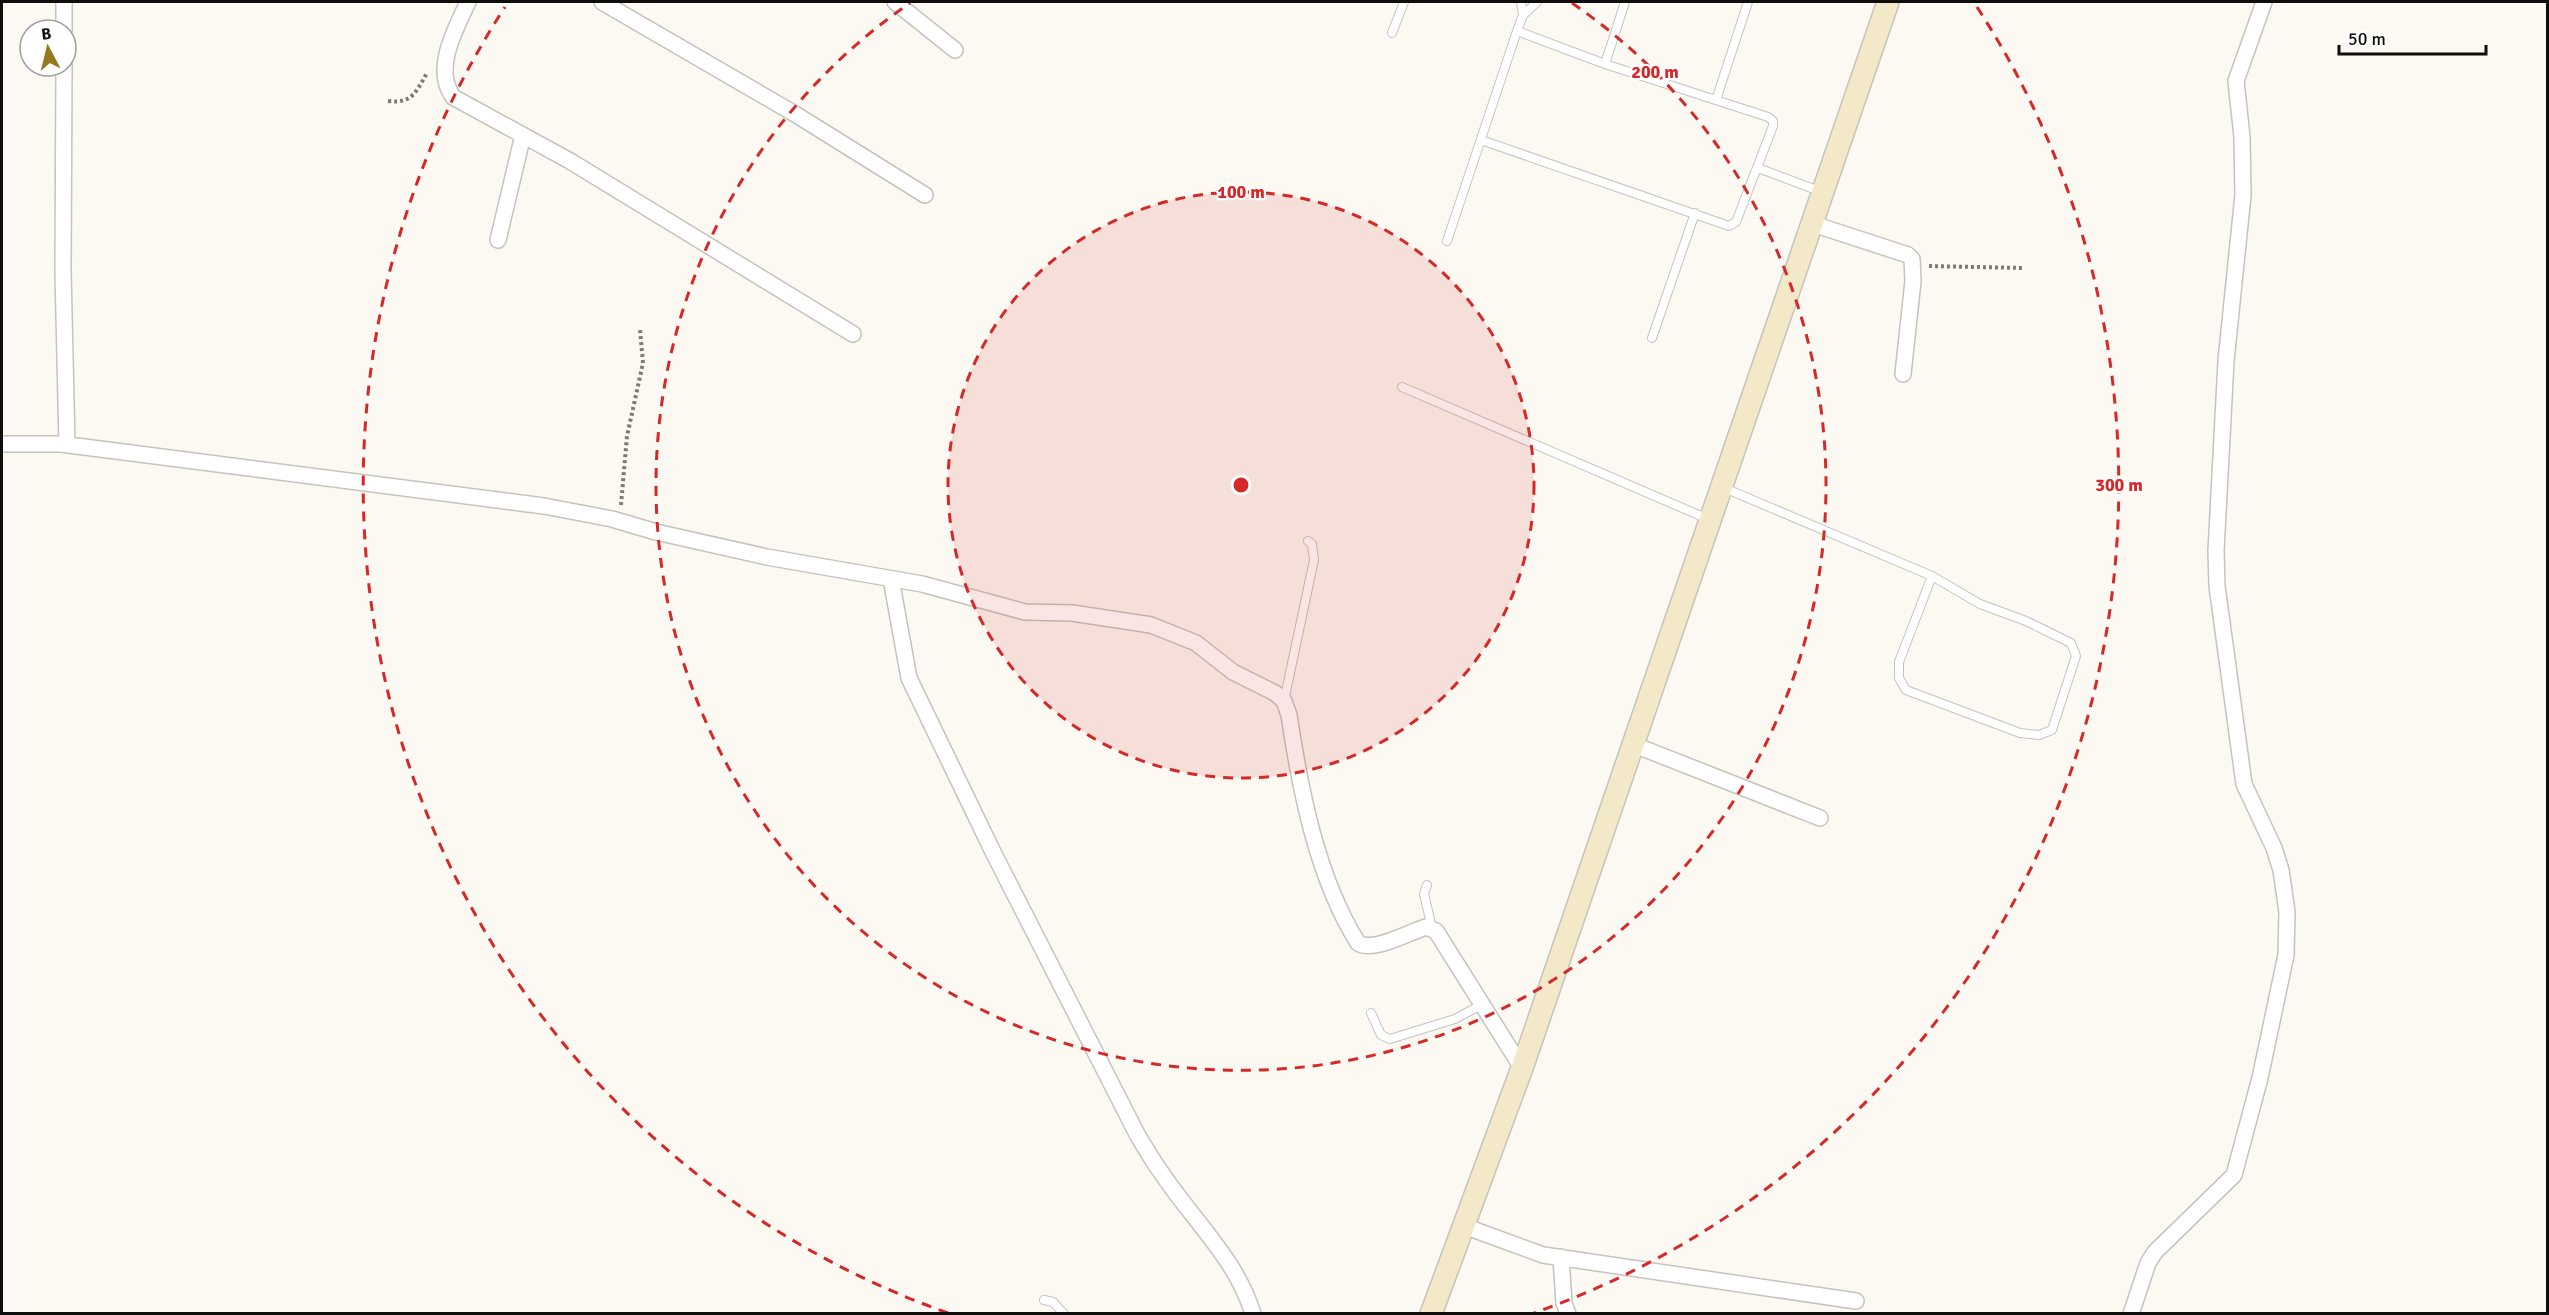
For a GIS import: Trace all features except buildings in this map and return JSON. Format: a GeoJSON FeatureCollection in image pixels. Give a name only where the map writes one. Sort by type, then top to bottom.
{"type":"FeatureCollection","features":[{"type":"Feature","properties":{"kind":"street"},"geometry":{"type":"LineString","coordinates":[[64,2],[64,18]]}},
{"type":"Feature","properties":{"kind":"street"},"geometry":{"type":"LineString","coordinates":[[468,2],[448,52],[444,80],[453,97],[523,135],[853,334]]}},
{"type":"Feature","properties":{"kind":"street"},"geometry":{"type":"LineString","coordinates":[[602,2],[795,114],[925,195]]}},
{"type":"Feature","properties":{"kind":"street"},"geometry":{"type":"LineString","coordinates":[[895,2],[955,50]]}},
{"type":"Feature","properties":{"kind":"street"},"geometry":{"type":"LineString","coordinates":[[1431,1314],[1522,1068],[1708,519],[1813,224],[1888,2]]}},
{"type":"Feature","properties":{"kind":"street"},"geometry":{"type":"LineString","coordinates":[[2131,1314],[2148,1263],[2155,1252],[2234,1175],[2260,1078],[2286,955],[2287,912],[2281,870],[2274,848],[2244,784],[2217,586],[2216,551],[2226,361],[2243,195],[2242,136],[2236,81],[2265,2]]}},
{"type":"Feature","properties":{"kind":"street"},"geometry":{"type":"LineString","coordinates":[[64,78],[63,271],[67,445]]}},
{"type":"Feature","properties":{"kind":"street"},"geometry":{"type":"LineString","coordinates":[[498,240],[523,135]]}},
{"type":"Feature","properties":{"kind":"street"},"geometry":{"type":"LineString","coordinates":[[1813,224],[1908,255],[1914,265],[1903,374]]}},
{"type":"Feature","properties":{"kind":"street"},"geometry":{"type":"LineString","coordinates":[[2,447],[67,445],[464,494],[620,521],[767,557],[922,584],[1024,612],[1072,613],[1151,625],[1196,643],[1233,672],[1275,693],[1284,701],[1289,715],[1312,831],[1327,876],[1358,943],[1368,946],[1420,929],[1432,928],[1436,931],[1522,1068]]}},
{"type":"Feature","properties":{"kind":"street"},"geometry":{"type":"LineString","coordinates":[[891,579],[909,678],[993,852],[1138,1136],[1163,1176],[1198,1218],[1233,1270],[1250,1313]]}},
{"type":"Feature","properties":{"kind":"street"},"geometry":{"type":"LineString","coordinates":[[1632,744],[1820,818]]}},
{"type":"Feature","properties":{"kind":"street"},"geometry":{"type":"LineString","coordinates":[[1464,1226],[1543,1254],[1856,1301]]}},
{"type":"Feature","properties":{"kind":"street"},"geometry":{"type":"LineString","coordinates":[[1561,1257],[1564,1303],[1568,1314]]}},
{"type":"Feature","properties":{"kind":"lane"},"geometry":{"type":"LineString","coordinates":[[1392,33],[1404,2]]}},
{"type":"Feature","properties":{"kind":"lane"},"geometry":{"type":"LineString","coordinates":[[1521,2],[1523,15]]}},
{"type":"Feature","properties":{"kind":"lane"},"geometry":{"type":"LineString","coordinates":[[1447,241],[1523,15],[1537,2]]}},
{"type":"Feature","properties":{"kind":"lane"},"geometry":{"type":"LineString","coordinates":[[1605,64],[1625,2]]}},
{"type":"Feature","properties":{"kind":"lane"},"geometry":{"type":"LineString","coordinates":[[1716,100],[1748,2]]}},
{"type":"Feature","properties":{"kind":"lane"},"geometry":{"type":"LineString","coordinates":[[1481,140],[1733,225],[1758,168],[1773,126],[1772,119],[1605,64],[1517,31]]}},
{"type":"Feature","properties":{"kind":"lane"},"geometry":{"type":"LineString","coordinates":[[1758,168],[1823,193]]}},
{"type":"Feature","properties":{"kind":"lane"},"geometry":{"type":"LineString","coordinates":[[1652,338],[1695,213]]}},
{"type":"Feature","properties":{"kind":"lane"},"geometry":{"type":"LineString","coordinates":[[1402,387],[1708,519]]}},
{"type":"Feature","properties":{"kind":"lane"},"geometry":{"type":"LineString","coordinates":[[1721,487],[1932,576],[1980,604],[2026,621],[2071,643],[2076,656],[2052,730],[2039,735],[2020,733],[1906,690],[1899,678],[1899,662],[1932,576]]}},
{"type":"Feature","properties":{"kind":"lane"},"geometry":{"type":"LineString","coordinates":[[1284,701],[1314,560],[1312,544],[1308,541]]}},
{"type":"Feature","properties":{"kind":"lane"},"geometry":{"type":"LineString","coordinates":[[1427,885],[1425,900],[1432,928]]}},
{"type":"Feature","properties":{"kind":"lane"},"geometry":{"type":"LineString","coordinates":[[1371,1013],[1381,1035],[1390,1040],[1455,1019],[1481,1005]]}},
{"type":"Feature","properties":{"kind":"lane"},"geometry":{"type":"LineString","coordinates":[[1044,1300],[1053,1302],[1064,1314]]}},
{"type":"Feature","properties":{"kind":"path"},"geometry":{"type":"LineString","coordinates":[[388,101],[400,102],[408,99],[437,54],[448,52]]}},
{"type":"Feature","properties":{"kind":"path"},"geometry":{"type":"LineString","coordinates":[[1914,265],[2024,268]]}},
{"type":"Feature","properties":{"kind":"path"},"geometry":{"type":"LineString","coordinates":[[620,521],[627,436],[643,363],[640,329]]}}]}
